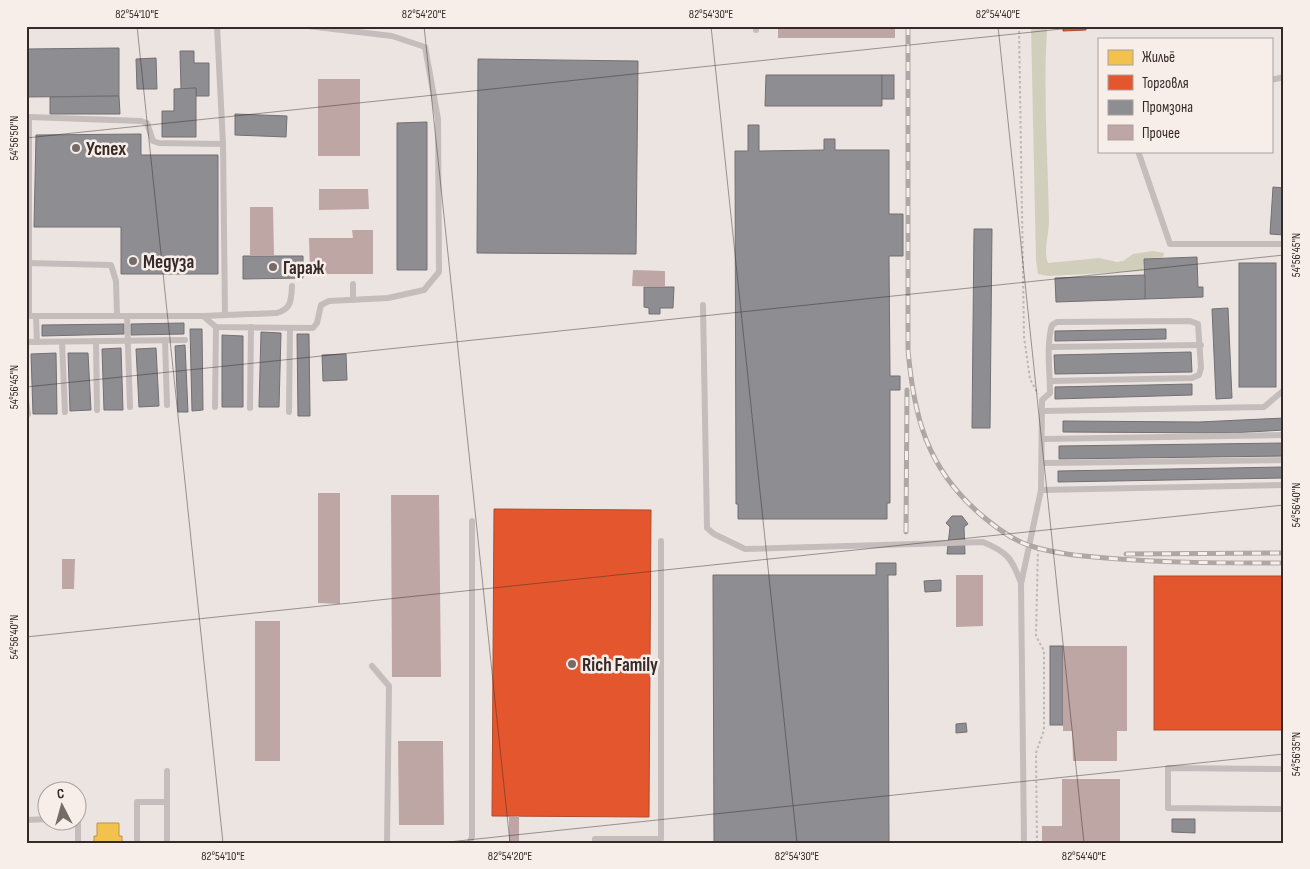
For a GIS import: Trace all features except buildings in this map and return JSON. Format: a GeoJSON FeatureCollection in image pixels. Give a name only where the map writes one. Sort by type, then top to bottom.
{"type":"FeatureCollection","features":[{"type":"Feature","properties":{"kind":"lane"},"geometry":{"type":"LineString","coordinates":[[217,26],[223,144],[225,314]]}},
{"type":"Feature","properties":{"kind":"lane"},"geometry":{"type":"LineString","coordinates":[[203,316],[216,327],[313,328],[317,323],[322,305],[329,301],[388,298],[424,290],[439,272],[438,128],[425,47],[392,36],[308,26]]}},
{"type":"Feature","properties":{"kind":"lane"},"geometry":{"type":"LineString","coordinates":[[352,31],[363,26]]}},
{"type":"Feature","properties":{"kind":"lane"},"geometry":{"type":"LineString","coordinates":[[37,342],[28,299],[28,117],[141,121],[147,123],[153,141],[158,143],[223,144]]}},
{"type":"Feature","properties":{"kind":"lane"},"geometry":{"type":"LineString","coordinates":[[1138,152],[1170,244],[1284,244]]}},
{"type":"Feature","properties":{"kind":"lane"},"geometry":{"type":"LineString","coordinates":[[28,263],[112,265],[116,280],[117,316]]}},
{"type":"Feature","properties":{"kind":"lane"},"geometry":{"type":"LineString","coordinates":[[353,284],[354,300]]}},
{"type":"Feature","properties":{"kind":"lane"},"geometry":{"type":"LineString","coordinates":[[31,316],[203,316],[278,313],[286,310],[291,302],[292,286]]}},
{"type":"Feature","properties":{"kind":"lane"},"geometry":{"type":"LineString","coordinates":[[704,305],[707,528],[714,534],[745,549],[983,542],[1003,550],[1017,571],[1021,584]]}},
{"type":"Feature","properties":{"kind":"lane"},"geometry":{"type":"LineString","coordinates":[[127,316],[130,407]]}},
{"type":"Feature","properties":{"kind":"lane"},"geometry":{"type":"LineString","coordinates":[[1024,843],[1021,584],[1041,490],[1043,463],[1042,400],[1050,393],[1050,381],[1050,347],[1052,325],[1057,322],[1190,321],[1198,324],[1201,368],[1198,375],[1192,378],[1050,381]]}},
{"type":"Feature","properties":{"kind":"lane"},"geometry":{"type":"LineString","coordinates":[[215,407],[216,327]]}},
{"type":"Feature","properties":{"kind":"lane"},"geometry":{"type":"LineString","coordinates":[[250,408],[251,327]]}},
{"type":"Feature","properties":{"kind":"lane"},"geometry":{"type":"LineString","coordinates":[[289,412],[290,328]]}},
{"type":"Feature","properties":{"kind":"lane"},"geometry":{"type":"LineString","coordinates":[[165,340],[167,405]]}},
{"type":"Feature","properties":{"kind":"lane"},"geometry":{"type":"LineString","coordinates":[[26,342],[185,340]]}},
{"type":"Feature","properties":{"kind":"lane"},"geometry":{"type":"LineString","coordinates":[[96,341],[97,410]]}},
{"type":"Feature","properties":{"kind":"lane"},"geometry":{"type":"LineString","coordinates":[[62,342],[65,412]]}},
{"type":"Feature","properties":{"kind":"lane"},"geometry":{"type":"LineString","coordinates":[[1050,347],[1200,345]]}},
{"type":"Feature","properties":{"kind":"lane"},"geometry":{"type":"LineString","coordinates":[[1042,411],[1264,407],[1284,390]]}},
{"type":"Feature","properties":{"kind":"lane"},"geometry":{"type":"LineString","coordinates":[[26,400],[28,414]]}},
{"type":"Feature","properties":{"kind":"lane"},"geometry":{"type":"LineString","coordinates":[[1042,439],[1284,435]]}},
{"type":"Feature","properties":{"kind":"lane"},"geometry":{"type":"LineString","coordinates":[[1043,463],[1284,460]]}},
{"type":"Feature","properties":{"kind":"lane"},"geometry":{"type":"LineString","coordinates":[[1041,490],[1284,485]]}},
{"type":"Feature","properties":{"kind":"lane"},"geometry":{"type":"LineString","coordinates":[[468,843],[472,837],[472,521]]}},
{"type":"Feature","properties":{"kind":"lane"},"geometry":{"type":"LineString","coordinates":[[595,843],[595,839],[661,839],[661,541]]}},
{"type":"Feature","properties":{"kind":"lane"},"geometry":{"type":"LineString","coordinates":[[372,666],[389,686],[387,843]]}},
{"type":"Feature","properties":{"kind":"lane"},"geometry":{"type":"LineString","coordinates":[[1284,769],[1168,768],[1168,808],[1284,809]]}},
{"type":"Feature","properties":{"kind":"lane"},"geometry":{"type":"LineString","coordinates":[[167,771],[167,843]]}},
{"type":"Feature","properties":{"kind":"lane"},"geometry":{"type":"LineString","coordinates":[[137,843],[136,802],[167,802]]}},
{"type":"Feature","properties":{"kind":"path"},"geometry":{"type":"LineString","coordinates":[[1018,26],[1024,337],[1030,379],[1042,400]]}},
{"type":"Feature","properties":{"kind":"path"},"geometry":{"type":"LineString","coordinates":[[1033,530],[1038,540],[1036,636],[1044,651],[1044,730],[1036,753],[1037,843]]}},
{"type":"Feature","properties":{"kind":"shaded area"},"geometry":{"type":"Polygon","coordinates":[[[1031,26],[1046,26],[1047,30],[1046,102],[1049,221],[1046,253],[1048,263],[1099,258],[1117,262],[1123,261],[1133,254],[1153,251],[1164,253],[1163,257],[1144,259],[1143,271],[1048,276],[1038,274],[1036,260],[1031,26]]]}},
{"type":"Feature","properties":{"kind":"railway"},"geometry":{"type":"LineString","coordinates":[[908,26],[908,350],[914,398],[919,420],[926,440],[947,479],[962,497],[998,528],[1017,541],[1040,549],[1059,553],[1128,560],[1284,563]]}},
{"type":"Feature","properties":{"kind":"railway"},"geometry":{"type":"LineString","coordinates":[[906,532],[907,390]]}},
{"type":"Feature","properties":{"kind":"railway"},"geometry":{"type":"LineString","coordinates":[[1126,554],[1284,553]]}},
{"type":"Feature","properties":{"kind":"place","name":"Успех"},"geometry":{"type":"Point","coordinates":[76,148]}},
{"type":"Feature","properties":{"kind":"place","name":"Медуза"},"geometry":{"type":"Point","coordinates":[133,261]}},
{"type":"Feature","properties":{"kind":"place","name":"Гараж"},"geometry":{"type":"Point","coordinates":[273,267]}},
{"type":"Feature","properties":{"kind":"place","name":"Rich Family"},"geometry":{"type":"Point","coordinates":[572,664]}}]}
